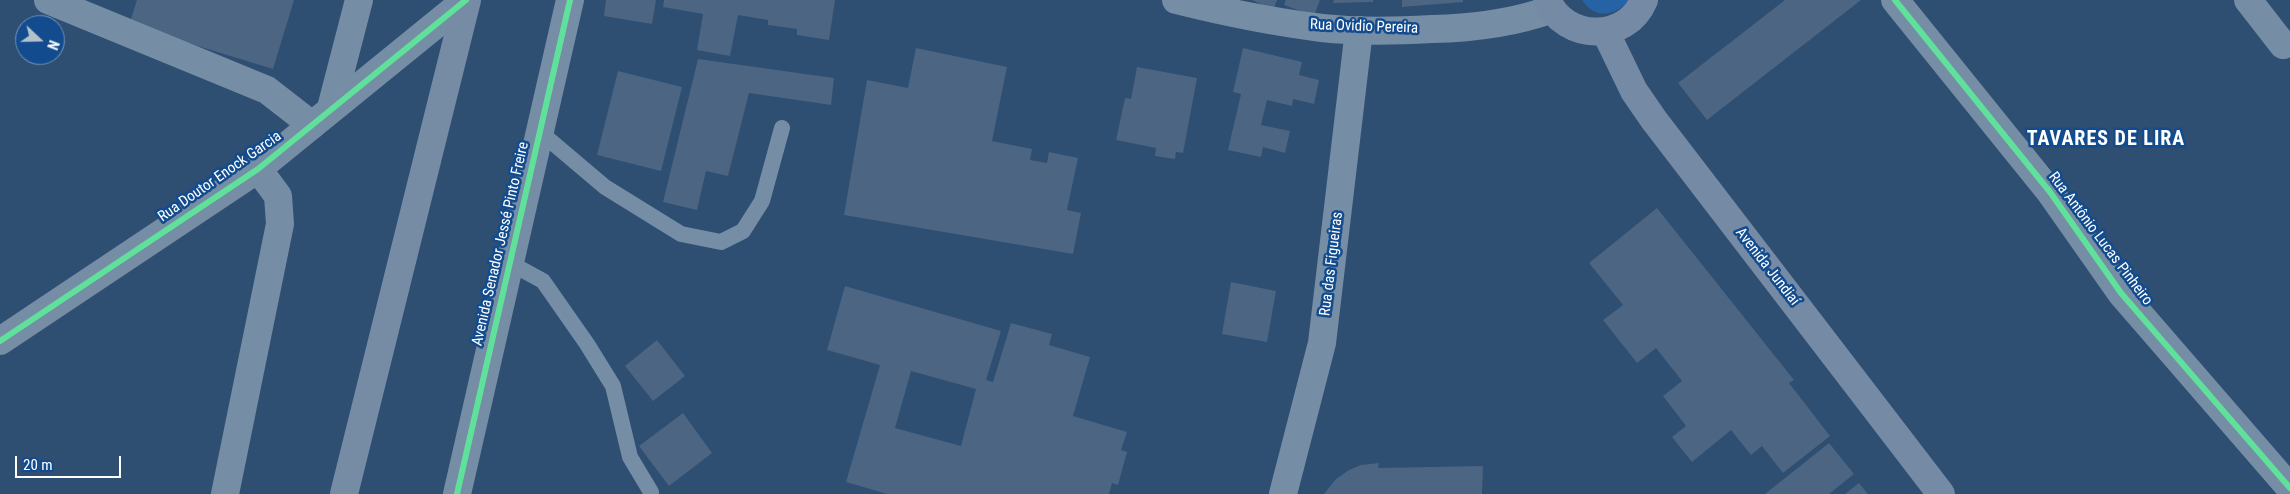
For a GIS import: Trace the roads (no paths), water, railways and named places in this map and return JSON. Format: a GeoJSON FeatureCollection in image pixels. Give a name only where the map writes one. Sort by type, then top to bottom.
{"type":"FeatureCollection","features":[{"type":"Feature","properties":{"kind":"highway"},"geometry":{"type":"LineString","coordinates":[[344,494],[466,0]]}},
{"type":"Feature","properties":{"kind":"main road"},"geometry":{"type":"LineString","coordinates":[[1550,5],[1563,22],[1578,30],[1594,33],[1605,32],[1627,22],[1645,1]]}},
{"type":"Feature","properties":{"kind":"main road","name":"Avenida Jundiaí"},"geometry":{"type":"LineString","coordinates":[[1605,32],[1634,91],[1654,120],[1941,494]]}},
{"type":"Feature","properties":{"kind":"street"},"geometry":{"type":"LineString","coordinates":[[48,0],[267,90],[322,116],[359,0]]}},
{"type":"Feature","properties":{"kind":"street","name":"Rua Doutor Enock Garcia"},"geometry":{"type":"LineString","coordinates":[[0,341],[258,169],[466,0]]}},
{"type":"Feature","properties":{"kind":"street","name":"Avenida Senador Jessé Pinto Freire"},"geometry":{"type":"LineString","coordinates":[[457,494],[570,0]]}},
{"type":"Feature","properties":{"kind":"street","name":"Rua Ovidio Pereira"},"geometry":{"type":"LineString","coordinates":[[1176,0],[1229,13],[1277,21],[1323,28],[1359,30],[1456,28],[1510,22],[1550,5]]}},
{"type":"Feature","properties":{"kind":"street","name":"Rua Antônio Lucas Pinheiro"},"geometry":{"type":"LineString","coordinates":[[1895,0],[2050,192],[2121,293],[2290,488]]}},
{"type":"Feature","properties":{"kind":"street"},"geometry":{"type":"LineString","coordinates":[[2248,0],[2283,45]]}},
{"type":"Feature","properties":{"kind":"street","name":"Rua das Figueiras"},"geometry":{"type":"LineString","coordinates":[[1283,494],[1322,343],[1359,30]]}},
{"type":"Feature","properties":{"kind":"street"},"geometry":{"type":"LineString","coordinates":[[225,494],[280,224],[278,196],[258,169]]}},
{"type":"Feature","properties":{"kind":"lane"},"geometry":{"type":"LineString","coordinates":[[540,132],[605,187],[681,234],[721,242],[743,231],[762,201],[782,128]]}},
{"type":"Feature","properties":{"kind":"lane"},"geometry":{"type":"LineString","coordinates":[[510,264],[543,281],[597,360],[613,386],[630,457],[651,492]]}},
{"type":"Feature","properties":{"kind":"district","name":"TAVARES DE LIRA"},"geometry":{"type":"Point","coordinates":[2106,140]}}]}
